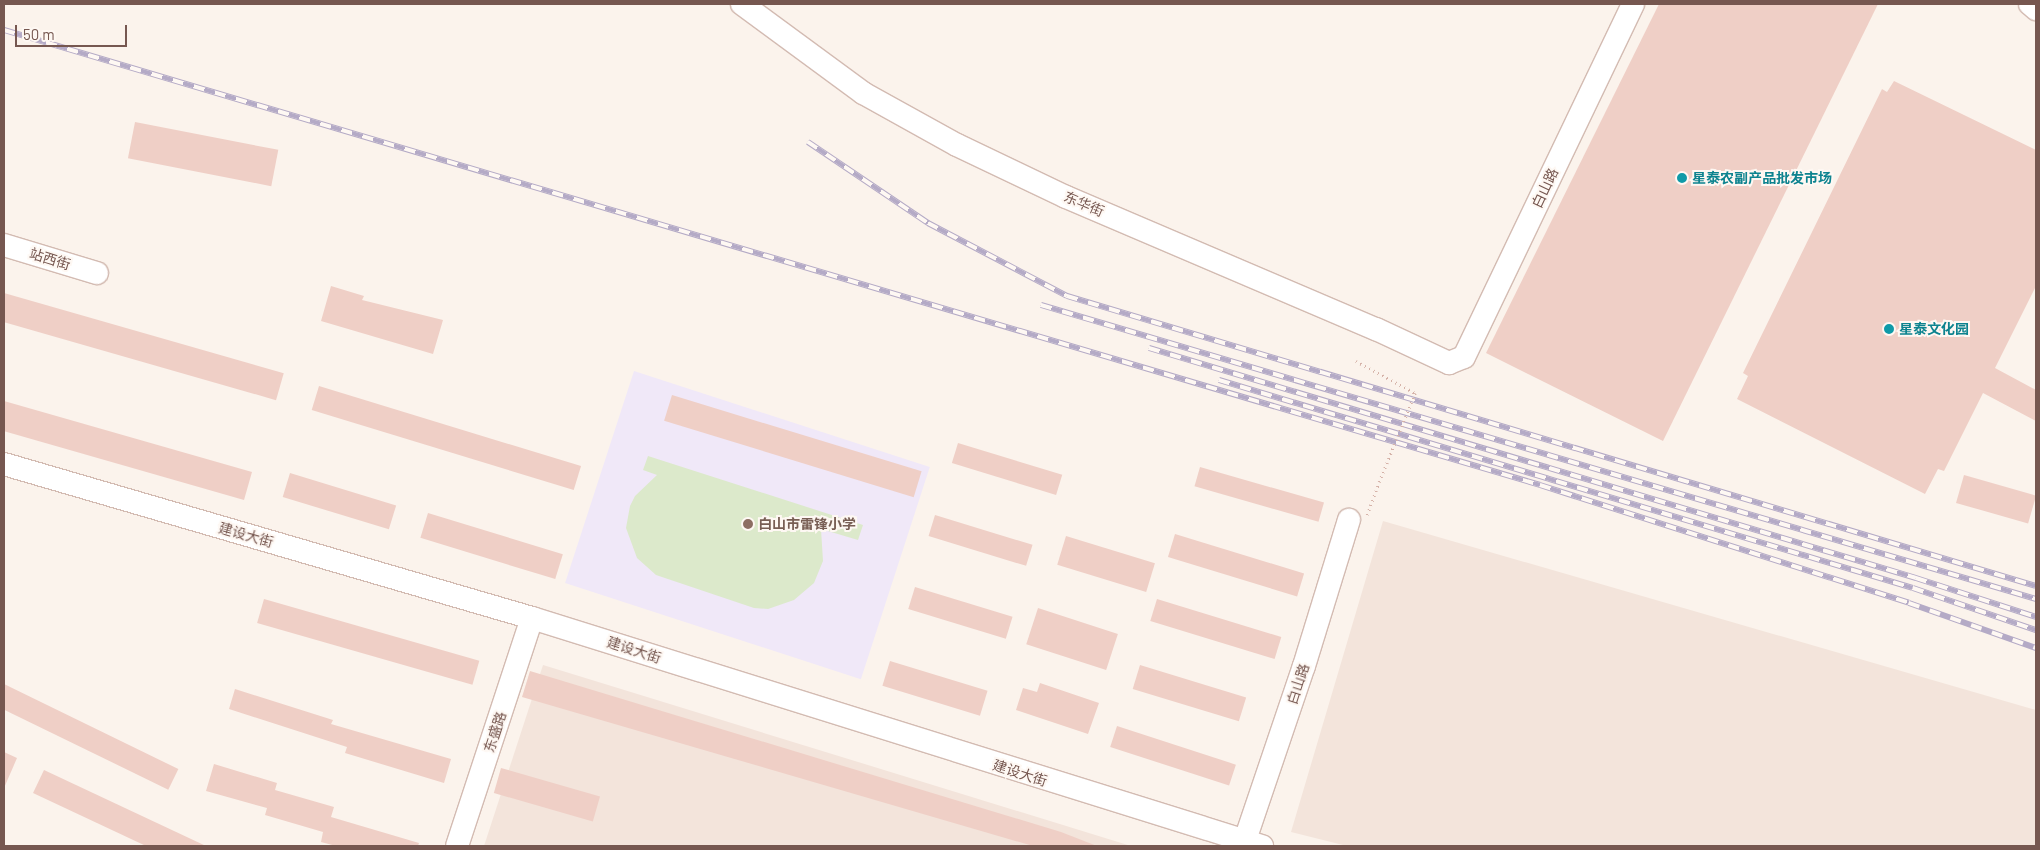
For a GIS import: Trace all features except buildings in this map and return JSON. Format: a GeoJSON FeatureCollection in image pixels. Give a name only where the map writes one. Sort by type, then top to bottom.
{"type":"FeatureCollection","features":[{"type":"Feature","properties":{"kind":"street","name":"东华街"},"geometry":{"type":"LineString","coordinates":[[742,4],[863,93],[957,144],[1066,197],[1376,329],[1449,363]]}},
{"type":"Feature","properties":{"kind":"street","name":"白山路"},"geometry":{"type":"LineString","coordinates":[[1449,363],[1464,357],[1633,4]]}},
{"type":"Feature","properties":{"kind":"street"},"geometry":{"type":"LineString","coordinates":[[2030,4],[2036,9]]}},
{"type":"Feature","properties":{"kind":"street","name":"站西街"},"geometry":{"type":"LineString","coordinates":[[4,245],[97,273]]}},
{"type":"Feature","properties":{"kind":"street","name":"建设大街"},"geometry":{"type":"LineString","coordinates":[[4,464],[532,618],[1249,845]]}},
{"type":"Feature","properties":{"kind":"street","name":"白山路"},"geometry":{"type":"LineString","coordinates":[[1249,845],[1349,520]]}},
{"type":"Feature","properties":{"kind":"street","name":"东盛路"},"geometry":{"type":"LineString","coordinates":[[457,846],[532,618]]}},
{"type":"Feature","properties":{"kind":"path"},"geometry":{"type":"LineString","coordinates":[[1349,520],[1370,514],[1379,482],[1415,393],[1356,361]]}},
{"type":"Feature","properties":{"kind":"shaded area","name":"白山市雷锋小学"},"geometry":{"type":"Polygon","coordinates":[[[634,371],[930,467],[861,679],[565,583],[634,371]]]}},
{"type":"Feature","properties":{"kind":"shaded area"},"geometry":{"type":"Polygon","coordinates":[[[1383,521],[2036,710],[2036,846],[1347,846],[1291,832],[1383,521]]]}},
{"type":"Feature","properties":{"kind":"shaded area"},"geometry":{"type":"Polygon","coordinates":[[[543,665],[1131,846],[484,846],[543,665]]]}},
{"type":"Feature","properties":{"kind":"green space"},"geometry":{"type":"Polygon","coordinates":[[[648,456],[863,525],[858,540],[821,529],[823,561],[814,583],[794,600],[768,609],[754,608],[656,575],[637,558],[626,528],[630,506],[635,496],[657,475],[643,470],[648,456]]]}},
{"type":"Feature","properties":{"kind":"railway"},"geometry":{"type":"LineString","coordinates":[[4,30],[1540,485],[1909,603],[2036,648]]}},
{"type":"Feature","properties":{"kind":"railway"},"geometry":{"type":"LineString","coordinates":[[808,142],[928,223],[1067,296],[2036,586]]}},
{"type":"Feature","properties":{"kind":"railway"},"geometry":{"type":"LineString","coordinates":[[1041,305],[2036,599]]}},
{"type":"Feature","properties":{"kind":"railway"},"geometry":{"type":"LineString","coordinates":[[1149,348],[1916,578],[2036,617]]}},
{"type":"Feature","properties":{"kind":"railway"},"geometry":{"type":"LineString","coordinates":[[1219,380],[1913,588],[2036,630]]}},
{"type":"Feature","properties":{"kind":"place","name":"星泰农副产品批发市场"},"geometry":{"type":"Point","coordinates":[1682,178]}},
{"type":"Feature","properties":{"kind":"place","name":"星泰文化园"},"geometry":{"type":"Point","coordinates":[1889,329]}},
{"type":"Feature","properties":{"kind":"place","name":"白山市雷锋小学"},"geometry":{"type":"Point","coordinates":[748,524]}}]}
